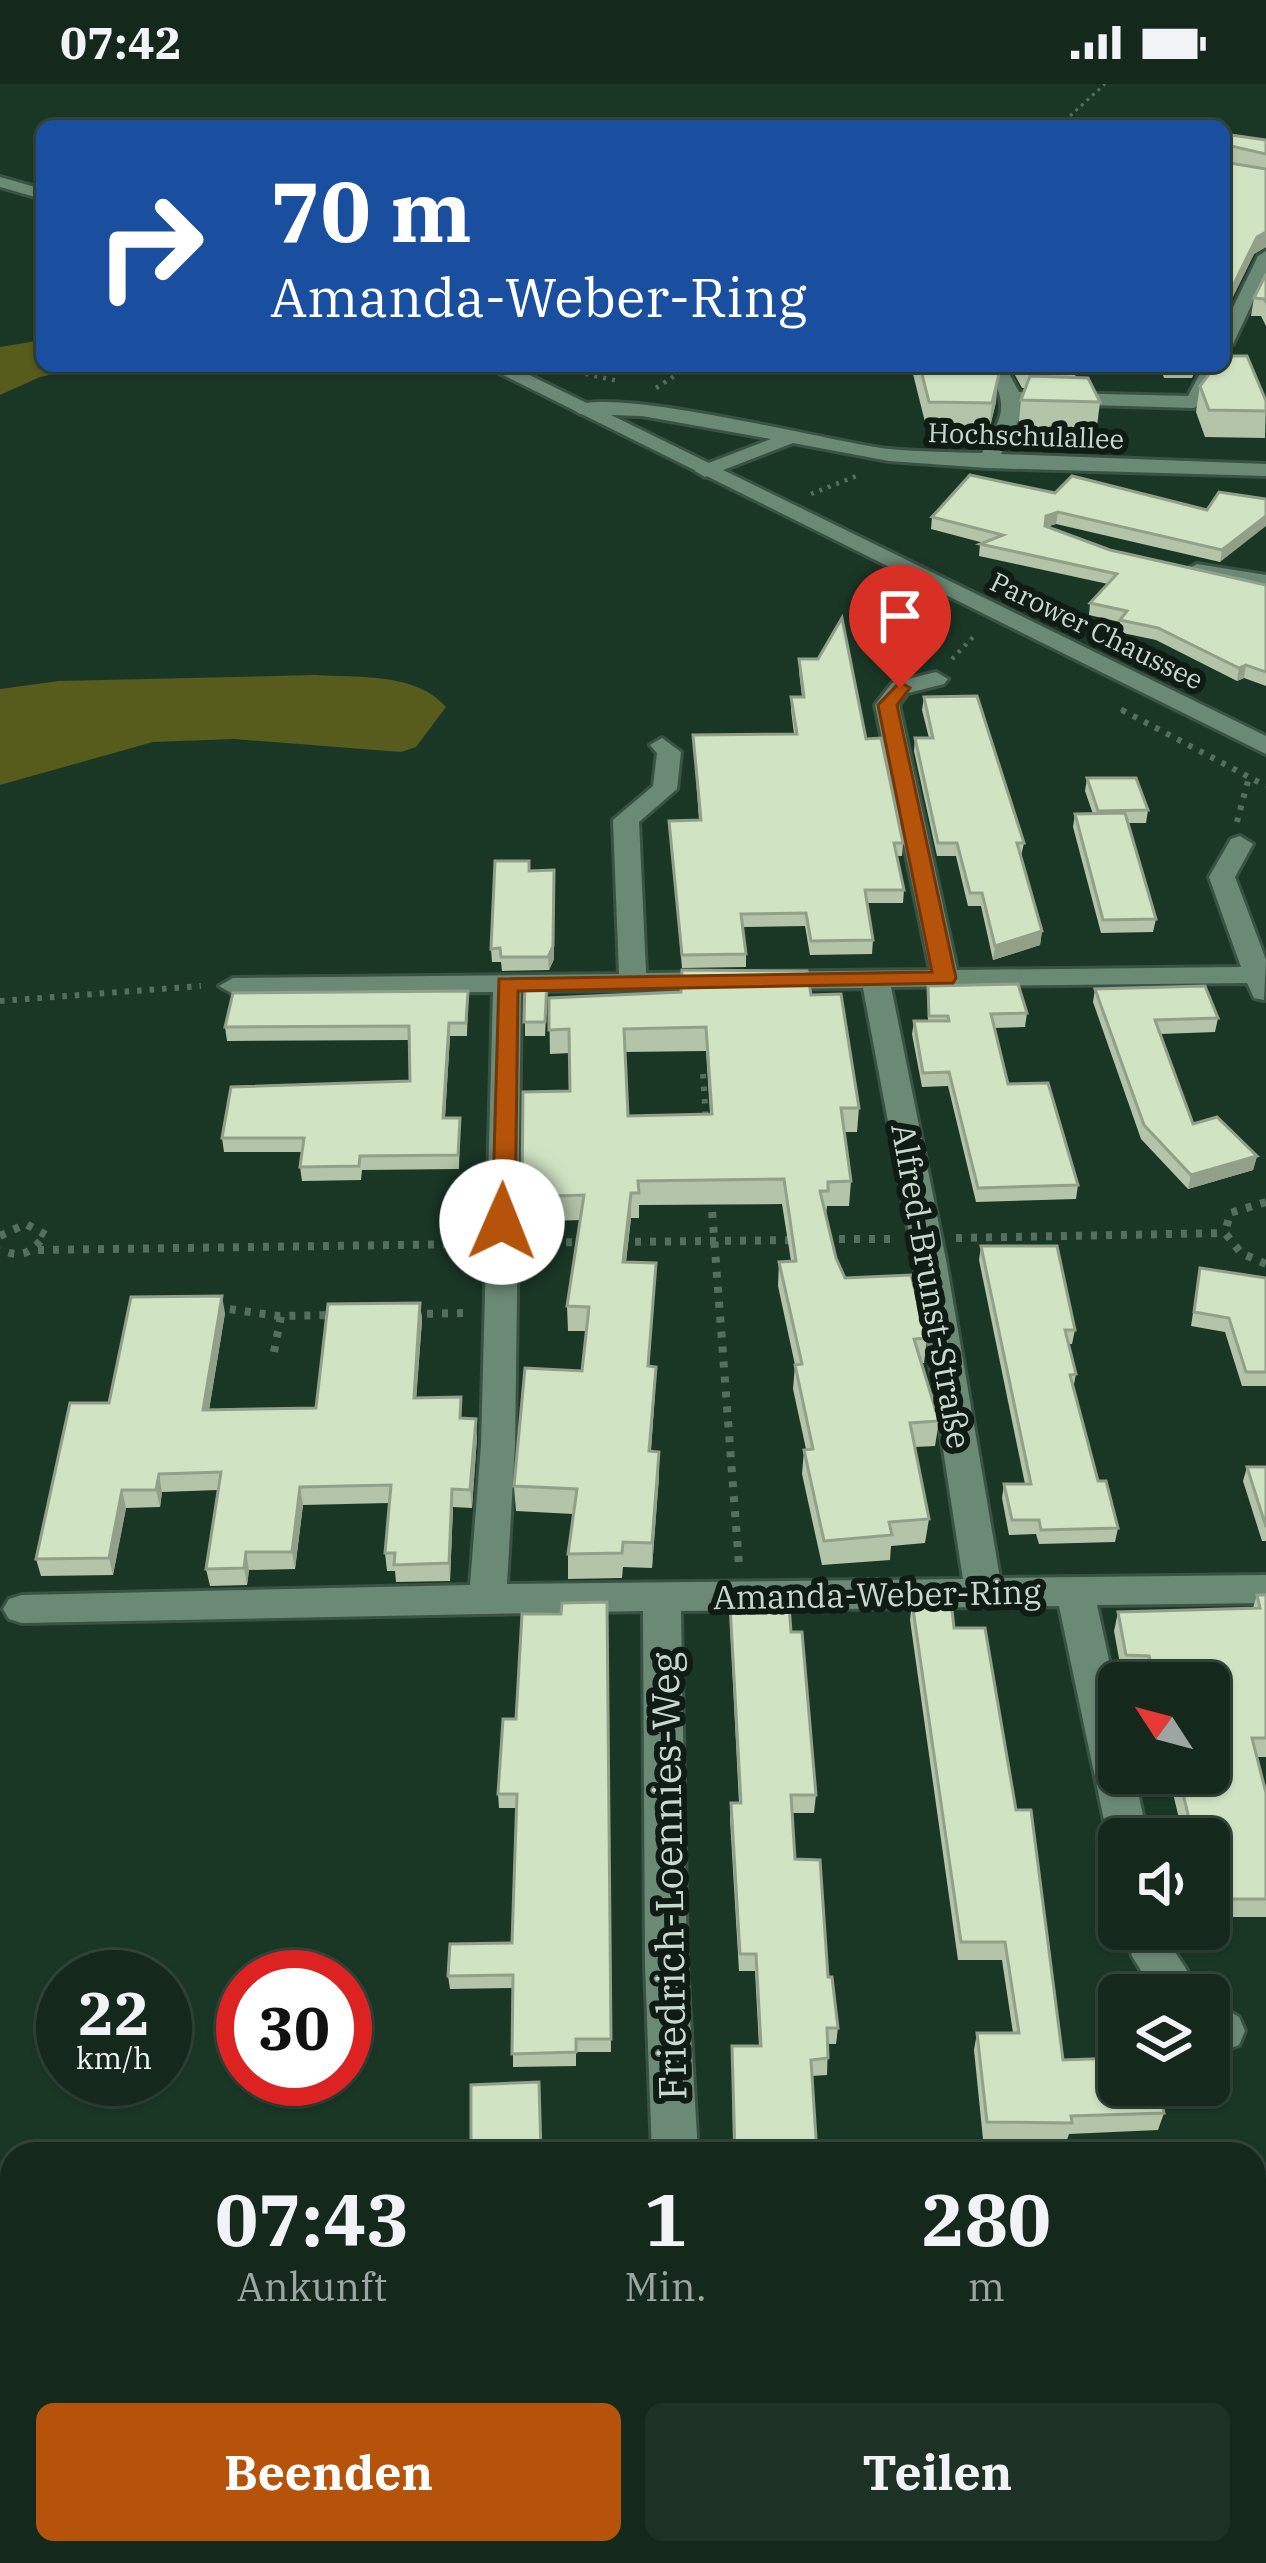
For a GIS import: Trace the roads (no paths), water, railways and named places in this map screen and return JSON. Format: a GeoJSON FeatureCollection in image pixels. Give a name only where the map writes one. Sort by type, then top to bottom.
{"type":"FeatureCollection","features":[{"type":"Feature","properties":{"kind":"street"},"geometry":{"type":"LineString","coordinates":[[0,182],[36,192]]}},
{"type":"Feature","properties":{"kind":"street"},"geometry":{"type":"LineString","coordinates":[[1230,331],[1266,256]]}},
{"type":"Feature","properties":{"kind":"street","name":"Parower Chaussee"},"geometry":{"type":"LineString","coordinates":[[508,372],[1266,746]]}},
{"type":"Feature","properties":{"kind":"street"},"geometry":{"type":"LineString","coordinates":[[987,462],[1009,424],[1012,397],[999,372]]}},
{"type":"Feature","properties":{"kind":"street"},"geometry":{"type":"LineString","coordinates":[[1012,397],[1194,402],[1211,372]]}},
{"type":"Feature","properties":{"kind":"street","name":"Hochschulallee"},"geometry":{"type":"LineString","coordinates":[[580,408],[642,410],[786,440],[987,462],[1266,470]]}},
{"type":"Feature","properties":{"kind":"street","name":"Hochschulallee"},"geometry":{"type":"LineString","coordinates":[[705,472],[786,440]]}},
{"type":"Feature","properties":{"kind":"street"},"geometry":{"type":"LineString","coordinates":[[1171,565],[1266,581]]}},
{"type":"Feature","properties":{"kind":"street"},"geometry":{"type":"LineString","coordinates":[[936,679],[900,688],[887,705],[945,978]]}},
{"type":"Feature","properties":{"kind":"street"},"geometry":{"type":"LineString","coordinates":[[633,982],[626,820],[665,789],[669,752],[662,745]]}},
{"type":"Feature","properties":{"kind":"street"},"geometry":{"type":"LineString","coordinates":[[232,986],[945,978],[1262,986],[1222,877],[1240,844]]}},
{"type":"Feature","properties":{"kind":"street","name":"Alfred-Brunst-Straße"},"geometry":{"type":"LineString","coordinates":[[874,980],[925,1240],[984,1594]]}},
{"type":"Feature","properties":{"kind":"street"},"geometry":{"type":"LineString","coordinates":[[488,1599],[507,984]]}},
{"type":"Feature","properties":{"kind":"street","name":"Amanda-Weber-Ring"},"geometry":{"type":"LineString","coordinates":[[22,1609],[1266,1588]]}},
{"type":"Feature","properties":{"kind":"street"},"geometry":{"type":"LineString","coordinates":[[1076,1592],[1124,1818]]}},
{"type":"Feature","properties":{"kind":"street","name":"Friedrich-Loennies-Weg"},"geometry":{"type":"LineString","coordinates":[[662,1597],[666,1964],[674,2142]]}}]}
